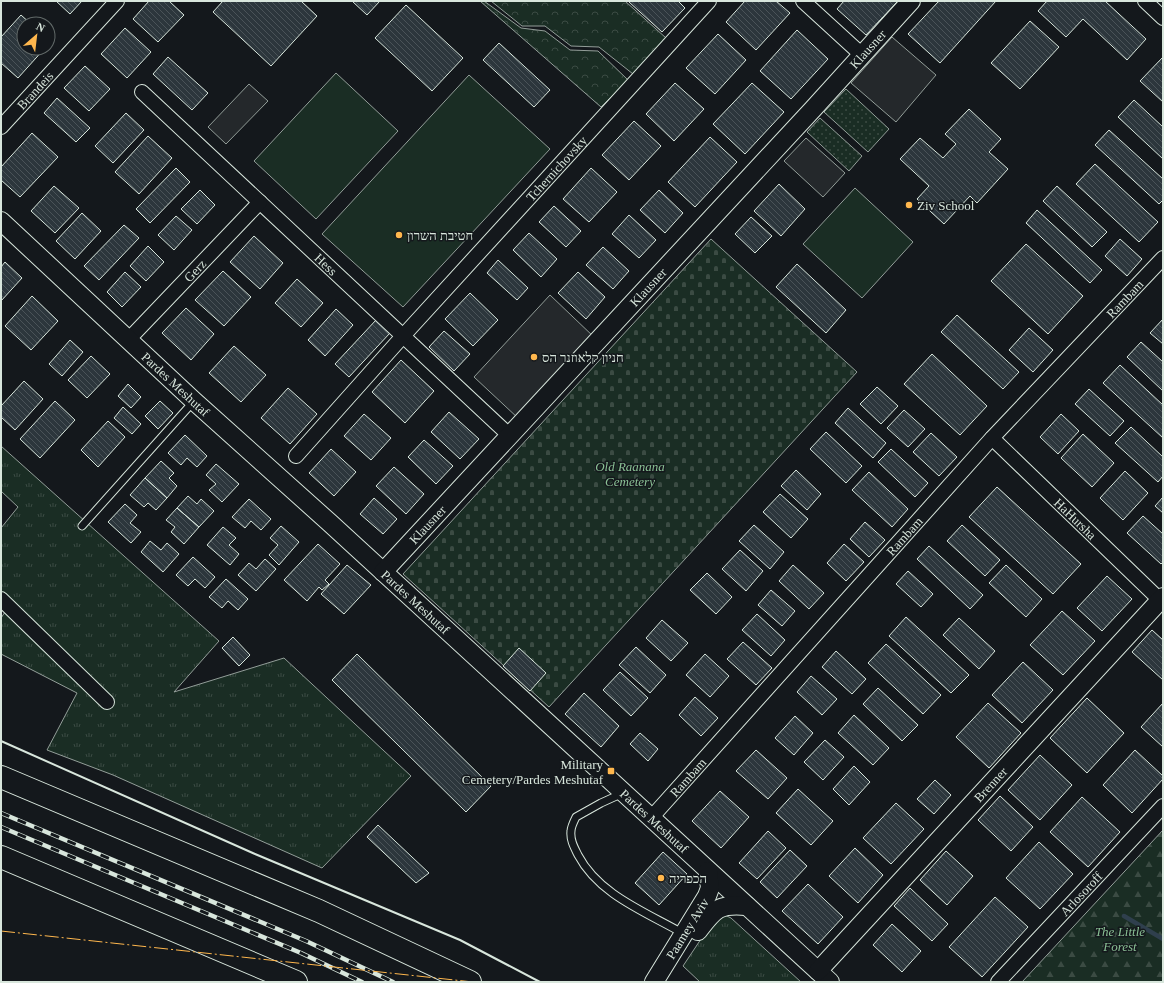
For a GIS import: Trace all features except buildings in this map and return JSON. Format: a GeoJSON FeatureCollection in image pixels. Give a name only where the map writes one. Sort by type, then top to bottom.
{"type":"FeatureCollection","features":[{"type":"Feature","properties":{"kind":"highway"},"geometry":{"type":"LineString","coordinates":[[1,777],[319,911],[470,982]]}},
{"type":"Feature","properties":{"kind":"highway"},"geometry":{"type":"LineString","coordinates":[[1,858],[296,982]]}},
{"type":"Feature","properties":{"kind":"street","name":"Brandeis"},"geometry":{"type":"LineString","coordinates":[[1,127],[117,1]]}},
{"type":"Feature","properties":{"kind":"street","name":"Tchernichovsky"},"geometry":{"type":"LineString","coordinates":[[296,456],[402,336],[709,1]]}},
{"type":"Feature","properties":{"kind":"street"},"geometry":{"type":"LineString","coordinates":[[802,1],[862,55]]}},
{"type":"Feature","properties":{"kind":"street","name":"Klausner"},"geometry":{"type":"LineString","coordinates":[[383,572],[911,1]]}},
{"type":"Feature","properties":{"kind":"street"},"geometry":{"type":"LineString","coordinates":[[1145,1],[1163,18]]}},
{"type":"Feature","properties":{"kind":"street","name":"Hess"},"geometry":{"type":"LineString","coordinates":[[142,92],[510,436]]}},
{"type":"Feature","properties":{"kind":"street","name":"Gerz"},"geometry":{"type":"LineString","coordinates":[[129,339],[260,202]]}},
{"type":"Feature","properties":{"kind":"street","name":"Pardes Meshutaf"},"geometry":{"type":"LineString","coordinates":[[1,221],[194,400],[824,977]]}},
{"type":"Feature","properties":{"kind":"street","name":"Rambam"},"geometry":{"type":"LineString","coordinates":[[651,818],[992,438],[1163,258]]}},
{"type":"Feature","properties":{"kind":"street","name":"HaHursha"},"geometry":{"type":"LineString","coordinates":[[992,438],[1162,598]]}},
{"type":"Feature","properties":{"kind":"street","name":"Brenner"},"geometry":{"type":"LineString","coordinates":[[824,977],[1162,598]]}},
{"type":"Feature","properties":{"kind":"street"},"geometry":{"type":"LineString","coordinates":[[1,599],[108,702]]}},
{"type":"Feature","properties":{"kind":"street","name":"Arlosoroff"},"geometry":{"type":"LineString","coordinates":[[998,982],[1163,806]]}},
{"type":"Feature","properties":{"kind":"street","name":"Paamey Aviv"},"geometry":{"type":"LineString","coordinates":[[654,982],[707,896],[710,888],[708,871]]}},
{"type":"Feature","properties":{"kind":"street","name":"Paamey Aviv"},"geometry":{"type":"LineString","coordinates":[[665,982],[688,944],[712,912],[720,908],[730,906],[747,906]]}},
{"type":"Feature","properties":{"kind":"lane"},"geometry":{"type":"LineString","coordinates":[[82,526],[194,400]]}},
{"type":"Feature","properties":{"kind":"lane"},"geometry":{"type":"LineString","coordinates":[[622,793],[576,817],[571,831],[573,845],[583,865],[600,884],[637,909],[684,934]]}},
{"type":"Feature","properties":{"kind":"green space"},"geometry":{"type":"Polygon","coordinates":[[[480,1],[484,1],[521,28],[545,31],[570,50],[598,51],[628,80],[601,107],[480,1]]]}},
{"type":"Feature","properties":{"kind":"green space"},"geometry":{"type":"Polygon","coordinates":[[[491,1],[625,1],[666,38],[633,74],[599,47],[571,46],[545,26],[522,26],[491,1]]]}},
{"type":"Feature","properties":{"kind":"green space"},"geometry":{"type":"Polygon","coordinates":[[[336,73],[398,131],[316,219],[254,161],[336,73]]]}},
{"type":"Feature","properties":{"kind":"green space"},"geometry":{"type":"Polygon","coordinates":[[[469,75],[550,149],[403,307],[322,234],[469,75]]]}},
{"type":"Feature","properties":{"kind":"green space"},"geometry":{"type":"Polygon","coordinates":[[[846,89],[889,129],[868,152],[824,112],[846,89]]]}},
{"type":"Feature","properties":{"kind":"green space"},"geometry":{"type":"Polygon","coordinates":[[[820,118],[862,156],[849,171],[807,132],[820,118]]]}},
{"type":"Feature","properties":{"kind":"green space"},"geometry":{"type":"Polygon","coordinates":[[[855,188],[913,242],[862,298],[803,244],[855,188]]]}},
{"type":"Feature","properties":{"kind":"green space","name":"Old Raanana Cemetery"},"geometry":{"type":"Polygon","coordinates":[[[711,239],[857,372],[549,707],[403,574],[711,239]]]}},
{"type":"Feature","properties":{"kind":"green space"},"geometry":{"type":"Polygon","coordinates":[[[1,446],[219,641],[174,692],[284,658],[411,776],[322,868],[113,775],[47,750],[77,693],[1,654],[1,618],[5,612],[1,609],[1,528],[18,507],[1,491],[1,446]]]}},
{"type":"Feature","properties":{"kind":"green space","name":"The Little Forest"},"geometry":{"type":"Polygon","coordinates":[[[1163,830],[1163,982],[1022,982],[1163,830]]]}},
{"type":"Feature","properties":{"kind":"green space"},"geometry":{"type":"Polygon","coordinates":[[[725,915],[731,918],[801,982],[700,982],[683,966],[711,924],[725,915]]]}},
{"type":"Feature","properties":{"kind":"shaded area"},"geometry":{"type":"Polygon","coordinates":[[[892,37],[936,75],[896,122],[851,83],[892,37]]]}},
{"type":"Feature","properties":{"kind":"shaded area"},"geometry":{"type":"Polygon","coordinates":[[[249,84],[268,101],[226,144],[208,127],[249,84]]]}},
{"type":"Feature","properties":{"kind":"shaded area"},"geometry":{"type":"Polygon","coordinates":[[[806,138],[845,173],[823,197],[784,161],[806,138]]]}},
{"type":"Feature","properties":{"kind":"shaded area","name":"חניון קלאוזנר הס"},"geometry":{"type":"Polygon","coordinates":[[[550,295],[595,338],[519,419],[474,377],[550,295]]]}},
{"type":"Feature","properties":{"kind":"waterway"},"geometry":{"type":"LineString","coordinates":[[1124,916],[1163,939]]}},
{"type":"Feature","properties":{"kind":"railway"},"geometry":{"type":"LineString","coordinates":[[1,813],[306,941],[393,982]]}},
{"type":"Feature","properties":{"kind":"railway"},"geometry":{"type":"LineString","coordinates":[[1,827],[301,953],[362,982]]}},
{"type":"Feature","properties":{"kind":"wall"},"geometry":{"type":"LineString","coordinates":[[1,741],[255,854],[460,940],[540,982]]}},
{"type":"Feature","properties":{"kind":"power"},"geometry":{"type":"LineString","coordinates":[[1,931],[473,982]]}},
{"type":"Feature","properties":{"kind":"place","name":"Ziv School"},"geometry":{"type":"Point","coordinates":[909,205]}},
{"type":"Feature","properties":{"kind":"place","name":"חטיבת השרון"},"geometry":{"type":"Point","coordinates":[399,235]}},
{"type":"Feature","properties":{"kind":"place","name":"חניון קלאוזנר הס"},"geometry":{"type":"Point","coordinates":[534,357]}},
{"type":"Feature","properties":{"kind":"place","name":"Military Cemetery/Pardes Meshutaf"},"geometry":{"type":"Point","coordinates":[611,771]}},
{"type":"Feature","properties":{"kind":"place","name":"הכפריה"},"geometry":{"type":"Point","coordinates":[661,878]}}]}
